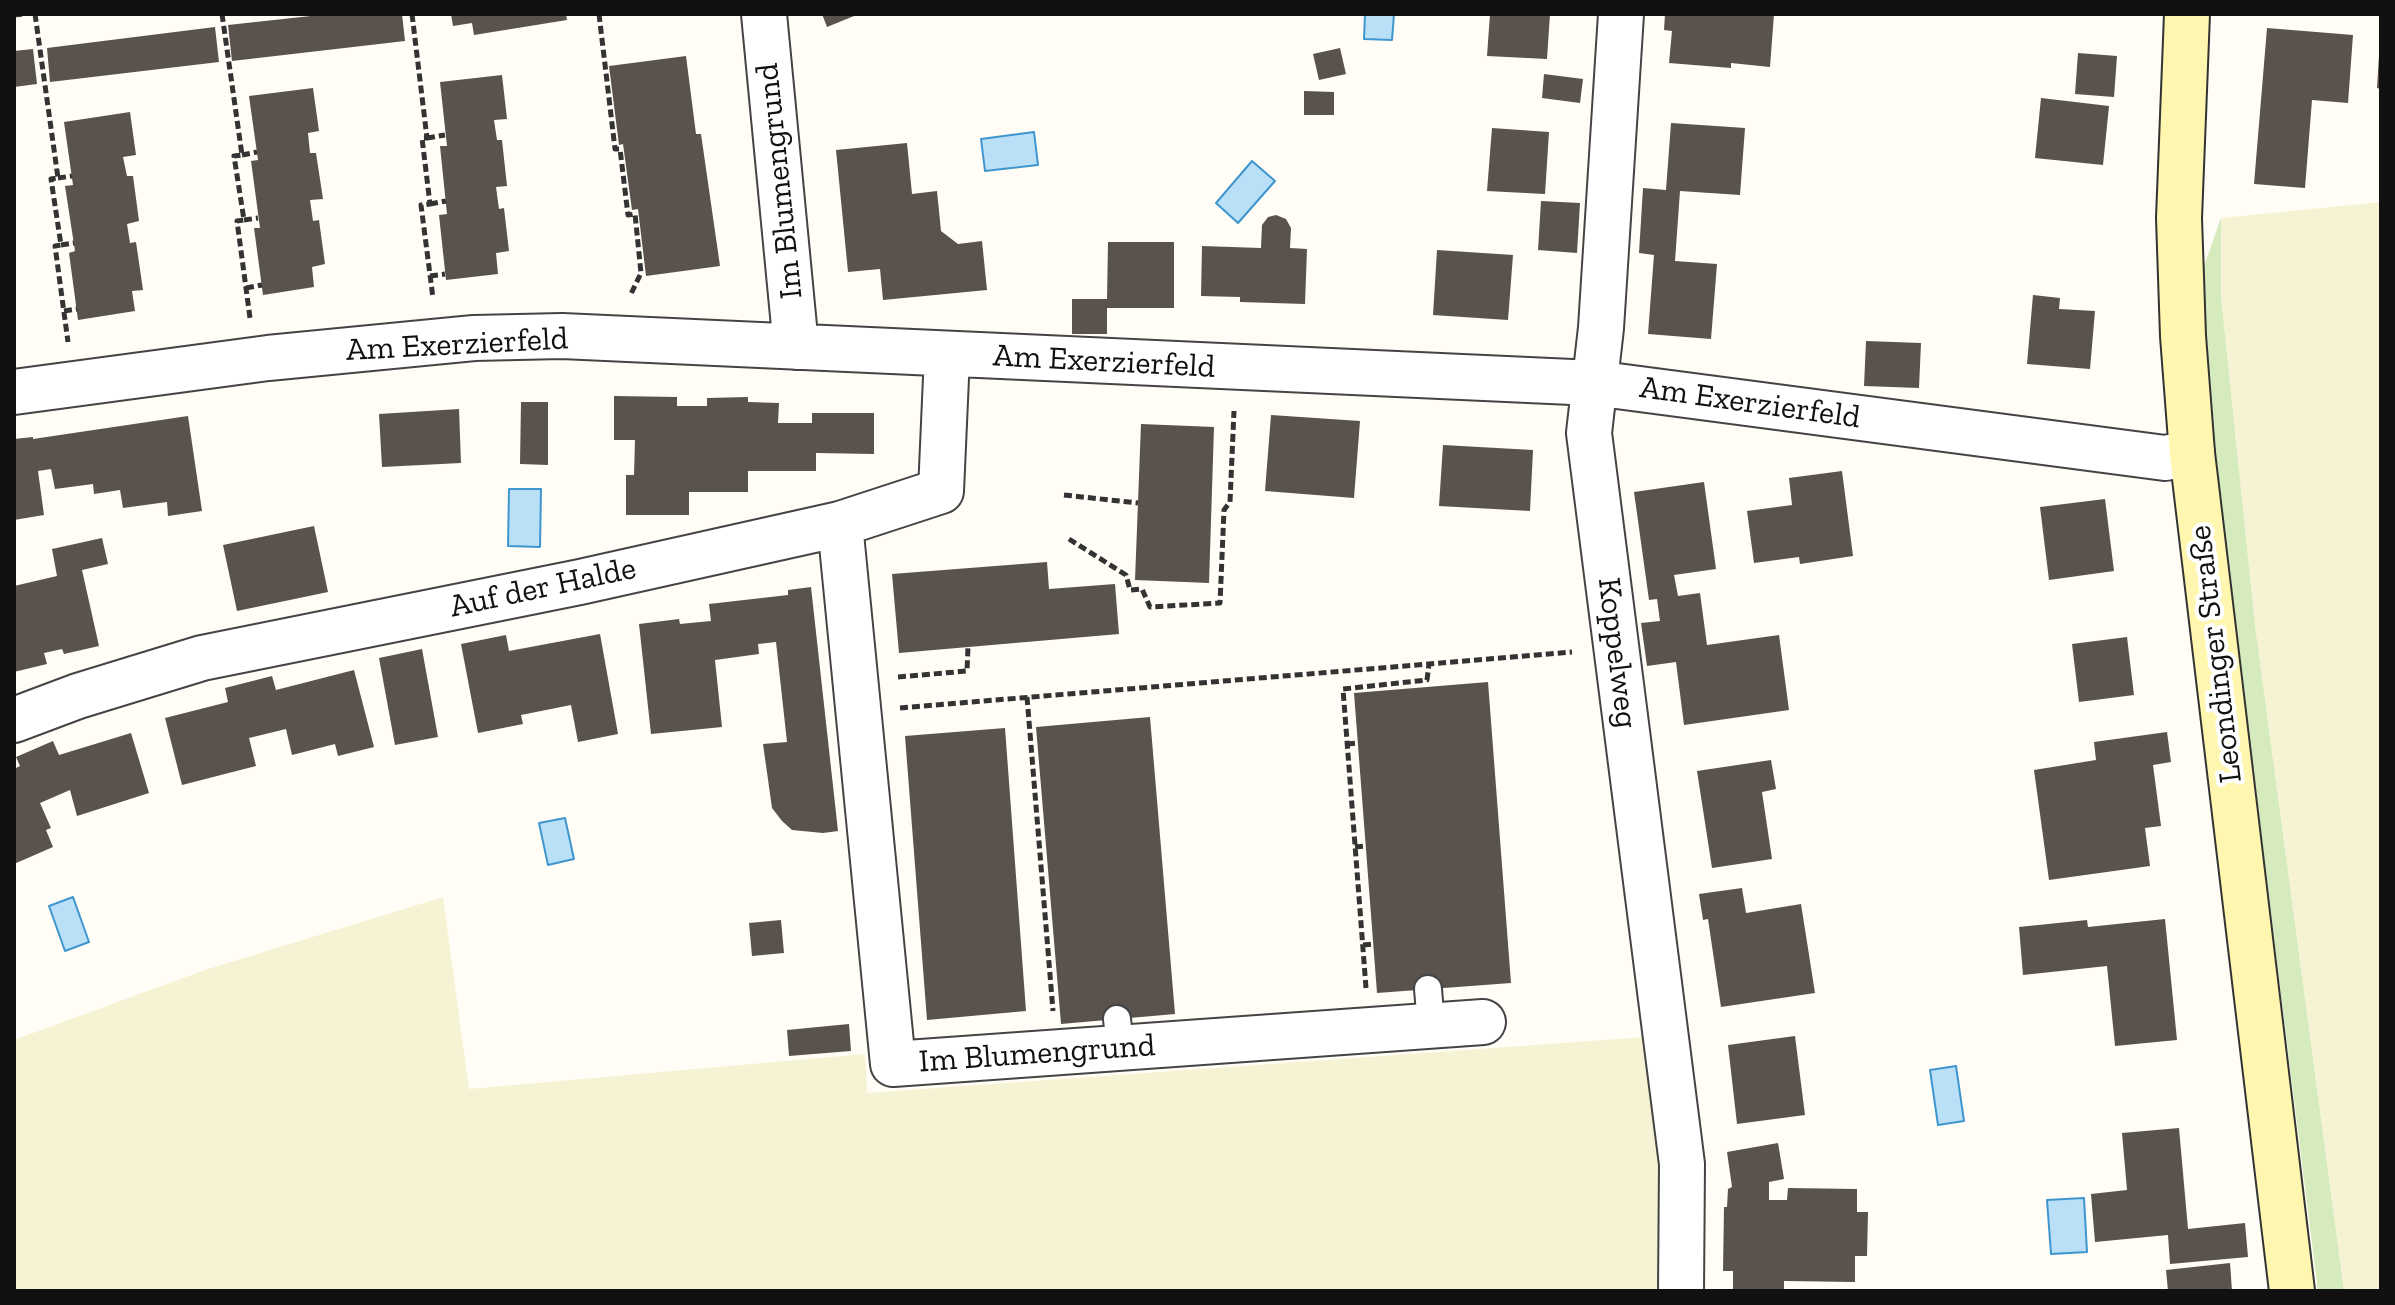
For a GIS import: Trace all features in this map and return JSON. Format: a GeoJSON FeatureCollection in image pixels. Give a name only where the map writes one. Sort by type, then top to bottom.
{"type":"FeatureCollection","features":[{"type":"Feature","properties":{"kind":"street","name":"Im Blumengrund"},"geometry":{"type":"LineString","coordinates":[[764,14],[796,347]]}},
{"type":"Feature","properties":{"kind":"street","name":"Koppelweg"},"geometry":{"type":"LineString","coordinates":[[1621,14],[1602,314],[1589,433],[1682,1164],[1681,1291]]}},
{"type":"Feature","properties":{"kind":"street","name":"Leondinger Straße"},"geometry":{"type":"LineString","coordinates":[[2187,14],[2179,218],[2183,336],[2192,453],[2292,1291]]}},
{"type":"Feature","properties":{"kind":"street","name":"Am Exerzierfeld"},"geometry":{"type":"LineString","coordinates":[[14,392],[256,359],[474,338],[562,336],[1594,383],[2165,458],[2192,453]]}},
{"type":"Feature","properties":{"kind":"street","name":"Auf der Halde"},"geometry":{"type":"LineString","coordinates":[[14,720],[78,696],[202,658],[580,582],[840,524],[941,491],[947,355]]}},
{"type":"Feature","properties":{"kind":"street","name":"Im Blumengrund"},"geometry":{"type":"LineString","coordinates":[[840,524],[893,1064],[1056,1052],[1119,1033],[1368,1029],[1430,1007],[1483,1022]]}},
{"type":"Feature","properties":{"kind":"path"},"geometry":{"type":"LineString","coordinates":[[14,15],[24,14]]}},
{"type":"Feature","properties":{"kind":"path"},"geometry":{"type":"LineString","coordinates":[[35,14],[58,178]]}},
{"type":"Feature","properties":{"kind":"path"},"geometry":{"type":"LineString","coordinates":[[222,14],[242,155]]}},
{"type":"Feature","properties":{"kind":"path"},"geometry":{"type":"LineString","coordinates":[[412,14],[427,138]]}},
{"type":"Feature","properties":{"kind":"path"},"geometry":{"type":"LineString","coordinates":[[599,14],[615,149],[620,149],[628,215],[635,214],[641,273]]}},
{"type":"Feature","properties":{"kind":"path"},"geometry":{"type":"LineString","coordinates":[[430,204],[422,138],[445,135]]}},
{"type":"Feature","properties":{"kind":"path"},"geometry":{"type":"LineString","coordinates":[[244,220],[234,156],[257,152]]}},
{"type":"Feature","properties":{"kind":"path"},"geometry":{"type":"LineString","coordinates":[[61,245],[51,179],[72,176]]}},
{"type":"Feature","properties":{"kind":"path"},"geometry":{"type":"LineString","coordinates":[[438,342],[421,205],[446,201]]}},
{"type":"Feature","properties":{"kind":"path"},"geometry":{"type":"LineString","coordinates":[[256,359],[237,221],[258,218]]}},
{"type":"Feature","properties":{"kind":"path"},"geometry":{"type":"LineString","coordinates":[[74,243],[55,246],[74,384]]}},
{"type":"Feature","properties":{"kind":"path"},"geometry":{"type":"LineString","coordinates":[[430,276],[445,274]]}},
{"type":"Feature","properties":{"kind":"path"},"geometry":{"type":"LineString","coordinates":[[246,288],[262,285]]}},
{"type":"Feature","properties":{"kind":"path"},"geometry":{"type":"LineString","coordinates":[[64,311],[77,309]]}},
{"type":"Feature","properties":{"kind":"path"},"geometry":{"type":"LineString","coordinates":[[1069,539],[1126,575],[1130,590],[1142,589],[1150,607],[1220,603],[1224,510],[1230,502],[1234,404]]}},
{"type":"Feature","properties":{"kind":"path"},"geometry":{"type":"LineString","coordinates":[[1064,495],[1138,503]]}},
{"type":"Feature","properties":{"kind":"path"},"geometry":{"type":"LineString","coordinates":[[895,677],[967,671],[968,647]]}},
{"type":"Feature","properties":{"kind":"path"},"geometry":{"type":"LineString","coordinates":[[898,709],[1617,648]]}},
{"type":"Feature","properties":{"kind":"path"},"geometry":{"type":"LineString","coordinates":[[1368,1029],[1343,689],[1427,680],[1429,664]]}},
{"type":"Feature","properties":{"kind":"path"},"geometry":{"type":"LineString","coordinates":[[1027,697],[1053,971],[1056,1052]]}},
{"type":"Feature","properties":{"kind":"path"},"geometry":{"type":"LineString","coordinates":[[1347,744],[1358,743]]}},
{"type":"Feature","properties":{"kind":"path"},"geometry":{"type":"LineString","coordinates":[[1355,847],[1366,846]]}},
{"type":"Feature","properties":{"kind":"path"},"geometry":{"type":"LineString","coordinates":[[1363,945],[1373,944]]}},
{"type":"Feature","properties":{"kind":"shaded area"},"geometry":{"type":"Polygon","coordinates":[[[2381,202],[2381,1291],[2344,1291],[2255,625],[2221,296],[2221,218],[2381,202]]]}},
{"type":"Feature","properties":{"kind":"shaded area"},"geometry":{"type":"Polygon","coordinates":[[[443,897],[469,1089],[865,1054],[867,1093],[1646,1037],[1662,1162],[1660,1291],[14,1291],[14,1040],[205,970],[443,897]]]}},
{"type":"Feature","properties":{"kind":"green space"},"geometry":{"type":"Polygon","coordinates":[[[2221,218],[2221,296],[2255,625],[2344,1291],[2318,1291],[2232,604],[2209,397],[2202,272],[2221,218]]]}},
{"type":"Feature","properties":{"kind":"water"},"geometry":{"type":"Polygon","coordinates":[[[1365,14],[1394,14],[1392,40],[1364,39],[1365,14]]]}},
{"type":"Feature","properties":{"kind":"water"},"geometry":{"type":"Polygon","coordinates":[[[1034,132],[1038,165],[985,171],[981,139],[1034,132]]]}},
{"type":"Feature","properties":{"kind":"water"},"geometry":{"type":"Polygon","coordinates":[[[1252,161],[1275,181],[1238,223],[1216,203],[1252,161]]]}},
{"type":"Feature","properties":{"kind":"water"},"geometry":{"type":"Polygon","coordinates":[[[509,489],[541,489],[540,547],[508,546],[509,489]]]}},
{"type":"Feature","properties":{"kind":"water"},"geometry":{"type":"Polygon","coordinates":[[[565,818],[574,859],[548,865],[539,823],[565,818]]]}},
{"type":"Feature","properties":{"kind":"water"},"geometry":{"type":"Polygon","coordinates":[[[73,897],[89,942],[65,951],[49,906],[73,897]]]}},
{"type":"Feature","properties":{"kind":"water"},"geometry":{"type":"Polygon","coordinates":[[[1956,1066],[1964,1121],[1938,1125],[1930,1070],[1956,1066]]]}},
{"type":"Feature","properties":{"kind":"water"},"geometry":{"type":"Polygon","coordinates":[[[2084,1198],[2087,1252],[2051,1254],[2047,1200],[2084,1198]]]}},
{"type":"Feature","properties":{"kind":"building"},"geometry":{"type":"Polygon","coordinates":[[[329,14],[402,14],[405,41],[232,61],[228,25],[329,14]]]}},
{"type":"Feature","properties":{"kind":"building"},"geometry":{"type":"Polygon","coordinates":[[[451,14],[566,14],[567,20],[474,35],[472,23],[453,26],[451,14]]]}},
{"type":"Feature","properties":{"kind":"building"},"geometry":{"type":"Polygon","coordinates":[[[822,14],[859,14],[827,27],[822,14]]]}},
{"type":"Feature","properties":{"kind":"building"},"geometry":{"type":"Polygon","coordinates":[[[1490,14],[1550,14],[1547,59],[1487,56],[1490,14]]]}},
{"type":"Feature","properties":{"kind":"building"},"geometry":{"type":"Polygon","coordinates":[[[1665,14],[1774,14],[1770,67],[1731,63],[1731,68],[1669,63],[1672,31],[1664,30],[1665,14]]]}},
{"type":"Feature","properties":{"kind":"building"},"geometry":{"type":"Polygon","coordinates":[[[215,27],[219,62],[50,82],[47,48],[215,27]]]}},
{"type":"Feature","properties":{"kind":"building"},"geometry":{"type":"Polygon","coordinates":[[[2267,28],[2353,35],[2348,103],[2312,100],[2305,188],[2254,184],[2267,28]]]}},
{"type":"Feature","properties":{"kind":"building"},"geometry":{"type":"Polygon","coordinates":[[[1340,48],[1346,74],[1319,80],[1313,54],[1340,48]]]}},
{"type":"Feature","properties":{"kind":"building"},"geometry":{"type":"Polygon","coordinates":[[[33,49],[37,84],[14,87],[14,51],[33,49]]]}},
{"type":"Feature","properties":{"kind":"building"},"geometry":{"type":"Polygon","coordinates":[[[2078,53],[2117,56],[2114,97],[2075,94],[2078,53]]]}},
{"type":"Feature","properties":{"kind":"building"},"geometry":{"type":"Polygon","coordinates":[[[2381,55],[2381,89],[2377,88],[2381,55]]]}},
{"type":"Feature","properties":{"kind":"building"},"geometry":{"type":"Polygon","coordinates":[[[686,56],[696,134],[701,134],[720,266],[646,276],[638,209],[632,210],[623,144],[619,145],[609,66],[686,56]]]}},
{"type":"Feature","properties":{"kind":"building"},"geometry":{"type":"Polygon","coordinates":[[[1544,74],[1583,79],[1580,103],[1542,98],[1544,74]]]}},
{"type":"Feature","properties":{"kind":"building"},"geometry":{"type":"Polygon","coordinates":[[[502,75],[507,119],[494,120],[497,140],[502,140],[507,186],[496,187],[499,209],[504,208],[509,251],[496,253],[498,274],[446,280],[439,215],[447,214],[440,146],[447,146],[440,82],[502,75]]]}},
{"type":"Feature","properties":{"kind":"building"},"geometry":{"type":"Polygon","coordinates":[[[313,88],[319,131],[308,133],[310,153],[316,153],[323,199],[310,200],[313,221],[319,220],[325,264],[312,267],[314,287],[263,295],[254,228],[260,228],[251,161],[258,160],[249,96],[313,88]]]}},
{"type":"Feature","properties":{"kind":"building"},"geometry":{"type":"Polygon","coordinates":[[[1304,91],[1334,92],[1334,115],[1304,115],[1304,91]]]}},
{"type":"Feature","properties":{"kind":"building"},"geometry":{"type":"Polygon","coordinates":[[[2041,98],[2109,106],[2103,165],[2035,158],[2041,98]]]}},
{"type":"Feature","properties":{"kind":"building"},"geometry":{"type":"Polygon","coordinates":[[[130,112],[136,155],[123,157],[127,176],[133,176],[139,221],[127,224],[130,243],[136,242],[143,290],[132,291],[135,311],[78,320],[69,253],[75,251],[65,186],[73,185],[64,122],[130,112]]]}},
{"type":"Feature","properties":{"kind":"building"},"geometry":{"type":"Polygon","coordinates":[[[1671,123],[1745,128],[1740,195],[1680,191],[1675,261],[1717,264],[1711,339],[1648,334],[1654,255],[1639,253],[1643,188],[1666,190],[1671,123]]]}},
{"type":"Feature","properties":{"kind":"building"},"geometry":{"type":"Polygon","coordinates":[[[1492,128],[1549,132],[1545,194],[1487,191],[1492,128]]]}},
{"type":"Feature","properties":{"kind":"building"},"geometry":{"type":"Polygon","coordinates":[[[907,143],[912,194],[937,191],[941,231],[958,244],[982,241],[987,290],[883,300],[880,269],[848,272],[836,150],[907,143]]]}},
{"type":"Feature","properties":{"kind":"building"},"geometry":{"type":"Polygon","coordinates":[[[1541,201],[1580,203],[1577,253],[1538,250],[1541,201]]]}},
{"type":"Feature","properties":{"kind":"building"},"geometry":{"type":"Polygon","coordinates":[[[1276,215],[1286,219],[1291,228],[1290,248],[1307,249],[1305,304],[1240,302],[1240,297],[1201,296],[1202,246],[1261,248],[1262,225],[1268,217],[1276,215]]]}},
{"type":"Feature","properties":{"kind":"building"},"geometry":{"type":"Polygon","coordinates":[[[1108,242],[1174,242],[1174,308],[1107,308],[1107,334],[1072,334],[1072,299],[1107,299],[1108,242]]]}},
{"type":"Feature","properties":{"kind":"building"},"geometry":{"type":"Polygon","coordinates":[[[1437,250],[1513,255],[1508,320],[1433,315],[1437,250]]]}},
{"type":"Feature","properties":{"kind":"building"},"geometry":{"type":"Polygon","coordinates":[[[2033,295],[2060,298],[2059,309],[2095,311],[2090,369],[2027,364],[2033,295]]]}},
{"type":"Feature","properties":{"kind":"building"},"geometry":{"type":"Polygon","coordinates":[[[1866,341],[1921,343],[1919,388],[1864,386],[1866,341]]]}},
{"type":"Feature","properties":{"kind":"building"},"geometry":{"type":"Polygon","coordinates":[[[614,396],[677,397],[677,406],[707,406],[707,398],[748,397],[748,402],[779,403],[778,423],[812,423],[812,413],[874,413],[874,454],[816,453],[816,471],[748,471],[748,492],[689,492],[689,515],[626,515],[626,475],[634,475],[635,440],[614,440],[614,396]]]}},
{"type":"Feature","properties":{"kind":"building"},"geometry":{"type":"Polygon","coordinates":[[[521,402],[548,402],[548,465],[520,464],[521,402]]]}},
{"type":"Feature","properties":{"kind":"building"},"geometry":{"type":"Polygon","coordinates":[[[459,409],[461,463],[382,467],[379,414],[459,409]]]}},
{"type":"Feature","properties":{"kind":"building"},"geometry":{"type":"Polygon","coordinates":[[[1271,415],[1360,421],[1354,498],[1265,491],[1271,415]]]}},
{"type":"Feature","properties":{"kind":"building"},"geometry":{"type":"Polygon","coordinates":[[[188,416],[202,511],[168,516],[167,502],[123,508],[120,490],[94,494],[93,484],[55,489],[51,469],[38,471],[44,515],[14,520],[14,439],[33,439],[188,416]]]}},
{"type":"Feature","properties":{"kind":"building"},"geometry":{"type":"Polygon","coordinates":[[[1141,424],[1214,427],[1209,583],[1135,580],[1141,424]]]}},
{"type":"Feature","properties":{"kind":"building"},"geometry":{"type":"Polygon","coordinates":[[[1443,445],[1533,450],[1530,511],[1439,506],[1443,445]]]}},
{"type":"Feature","properties":{"kind":"building"},"geometry":{"type":"Polygon","coordinates":[[[1842,471],[1853,556],[1800,564],[1799,557],[1754,563],[1747,511],[1792,505],[1789,478],[1842,471]]]}},
{"type":"Feature","properties":{"kind":"building"},"geometry":{"type":"Polygon","coordinates":[[[1704,482],[1716,569],[1674,575],[1678,596],[1700,593],[1707,645],[1779,635],[1789,710],[1684,725],[1676,662],[1647,666],[1641,623],[1660,621],[1657,599],[1649,600],[1634,492],[1704,482]]]}},
{"type":"Feature","properties":{"kind":"building"},"geometry":{"type":"Polygon","coordinates":[[[2105,499],[2114,571],[2049,580],[2040,507],[2105,499]]]}},
{"type":"Feature","properties":{"kind":"building"},"geometry":{"type":"Polygon","coordinates":[[[314,526],[328,592],[237,611],[223,545],[314,526]]]}},
{"type":"Feature","properties":{"kind":"building"},"geometry":{"type":"Polygon","coordinates":[[[102,538],[108,564],[82,570],[99,646],[64,654],[62,649],[44,653],[47,664],[14,672],[14,586],[57,576],[52,549],[102,538]]]}},
{"type":"Feature","properties":{"kind":"building"},"geometry":{"type":"Polygon","coordinates":[[[1047,562],[1049,589],[1115,584],[1119,634],[899,653],[892,574],[1047,562]]]}},
{"type":"Feature","properties":{"kind":"building"},"geometry":{"type":"Polygon","coordinates":[[[811,587],[838,831],[823,833],[792,830],[772,808],[763,744],[787,742],[776,642],[758,644],[759,654],[715,660],[722,727],[651,734],[639,624],[679,619],[680,624],[711,621],[709,604],[788,595],[788,590],[811,587]]]}},
{"type":"Feature","properties":{"kind":"building"},"geometry":{"type":"Polygon","coordinates":[[[600,634],[618,734],[578,742],[571,705],[521,715],[523,724],[478,733],[461,644],[506,635],[509,651],[600,634]]]}},
{"type":"Feature","properties":{"kind":"building"},"geometry":{"type":"Polygon","coordinates":[[[2127,637],[2134,695],[2079,702],[2072,644],[2127,637]]]}},
{"type":"Feature","properties":{"kind":"building"},"geometry":{"type":"Polygon","coordinates":[[[422,649],[438,737],[395,745],[379,658],[422,649]]]}},
{"type":"Feature","properties":{"kind":"building"},"geometry":{"type":"Polygon","coordinates":[[[354,670],[374,747],[338,756],[335,744],[292,755],[286,729],[249,738],[256,766],[182,785],[165,718],[228,702],[225,688],[272,676],[276,690],[354,670]]]}},
{"type":"Feature","properties":{"kind":"building"},"geometry":{"type":"Polygon","coordinates":[[[1488,682],[1511,983],[1377,993],[1354,693],[1488,682]]]}},
{"type":"Feature","properties":{"kind":"building"},"geometry":{"type":"Polygon","coordinates":[[[1150,717],[1175,1014],[1061,1024],[1036,727],[1150,717]]]}},
{"type":"Feature","properties":{"kind":"building"},"geometry":{"type":"Polygon","coordinates":[[[1005,728],[1026,1011],[927,1020],[905,736],[1005,728]]]}},
{"type":"Feature","properties":{"kind":"building"},"geometry":{"type":"Polygon","coordinates":[[[2167,732],[2171,762],[2153,765],[2161,826],[2145,828],[2150,866],[2049,880],[2034,770],[2096,760],[2094,742],[2167,732]]]}},
{"type":"Feature","properties":{"kind":"building"},"geometry":{"type":"Polygon","coordinates":[[[131,733],[149,793],[77,816],[70,790],[40,803],[51,828],[46,830],[53,847],[14,864],[14,769],[20,766],[16,757],[53,741],[59,755],[131,733]]]}},
{"type":"Feature","properties":{"kind":"building"},"geometry":{"type":"Polygon","coordinates":[[[1771,760],[1776,789],[1762,792],[1772,859],[1712,868],[1697,771],[1771,760]]]}},
{"type":"Feature","properties":{"kind":"building"},"geometry":{"type":"Polygon","coordinates":[[[1742,888],[1746,913],[1801,904],[1815,993],[1721,1007],[1708,919],[1703,920],[1699,894],[1742,888]]]}},
{"type":"Feature","properties":{"kind":"building"},"geometry":{"type":"Polygon","coordinates":[[[2165,919],[2177,1040],[2115,1046],[2107,966],[2023,975],[2019,927],[2087,920],[2088,927],[2165,919]]]}},
{"type":"Feature","properties":{"kind":"building"},"geometry":{"type":"Polygon","coordinates":[[[781,920],[784,953],[752,956],[749,923],[781,920]]]}},
{"type":"Feature","properties":{"kind":"building"},"geometry":{"type":"Polygon","coordinates":[[[849,1024],[851,1051],[789,1056],[787,1030],[849,1024]]]}},
{"type":"Feature","properties":{"kind":"building"},"geometry":{"type":"Polygon","coordinates":[[[1795,1036],[1805,1115],[1737,1124],[1728,1045],[1795,1036]]]}},
{"type":"Feature","properties":{"kind":"building"},"geometry":{"type":"Polygon","coordinates":[[[2179,1128],[2188,1229],[2245,1223],[2248,1257],[2170,1264],[2168,1235],[2095,1242],[2091,1194],[2127,1190],[2122,1133],[2179,1128]]]}},
{"type":"Feature","properties":{"kind":"building"},"geometry":{"type":"Polygon","coordinates":[[[1778,1143],[1784,1179],[1769,1182],[1769,1200],[1787,1200],[1788,1188],[1857,1189],[1857,1212],[1868,1212],[1867,1256],[1855,1256],[1855,1282],[1784,1281],[1784,1291],[1733,1291],[1733,1271],[1723,1271],[1724,1207],[1727,1207],[1728,1189],[1732,1187],[1727,1152],[1778,1143]]]}},
{"type":"Feature","properties":{"kind":"building"},"geometry":{"type":"Polygon","coordinates":[[[2230,1263],[2232,1291],[2168,1291],[2166,1270],[2230,1263]]]}}]}
